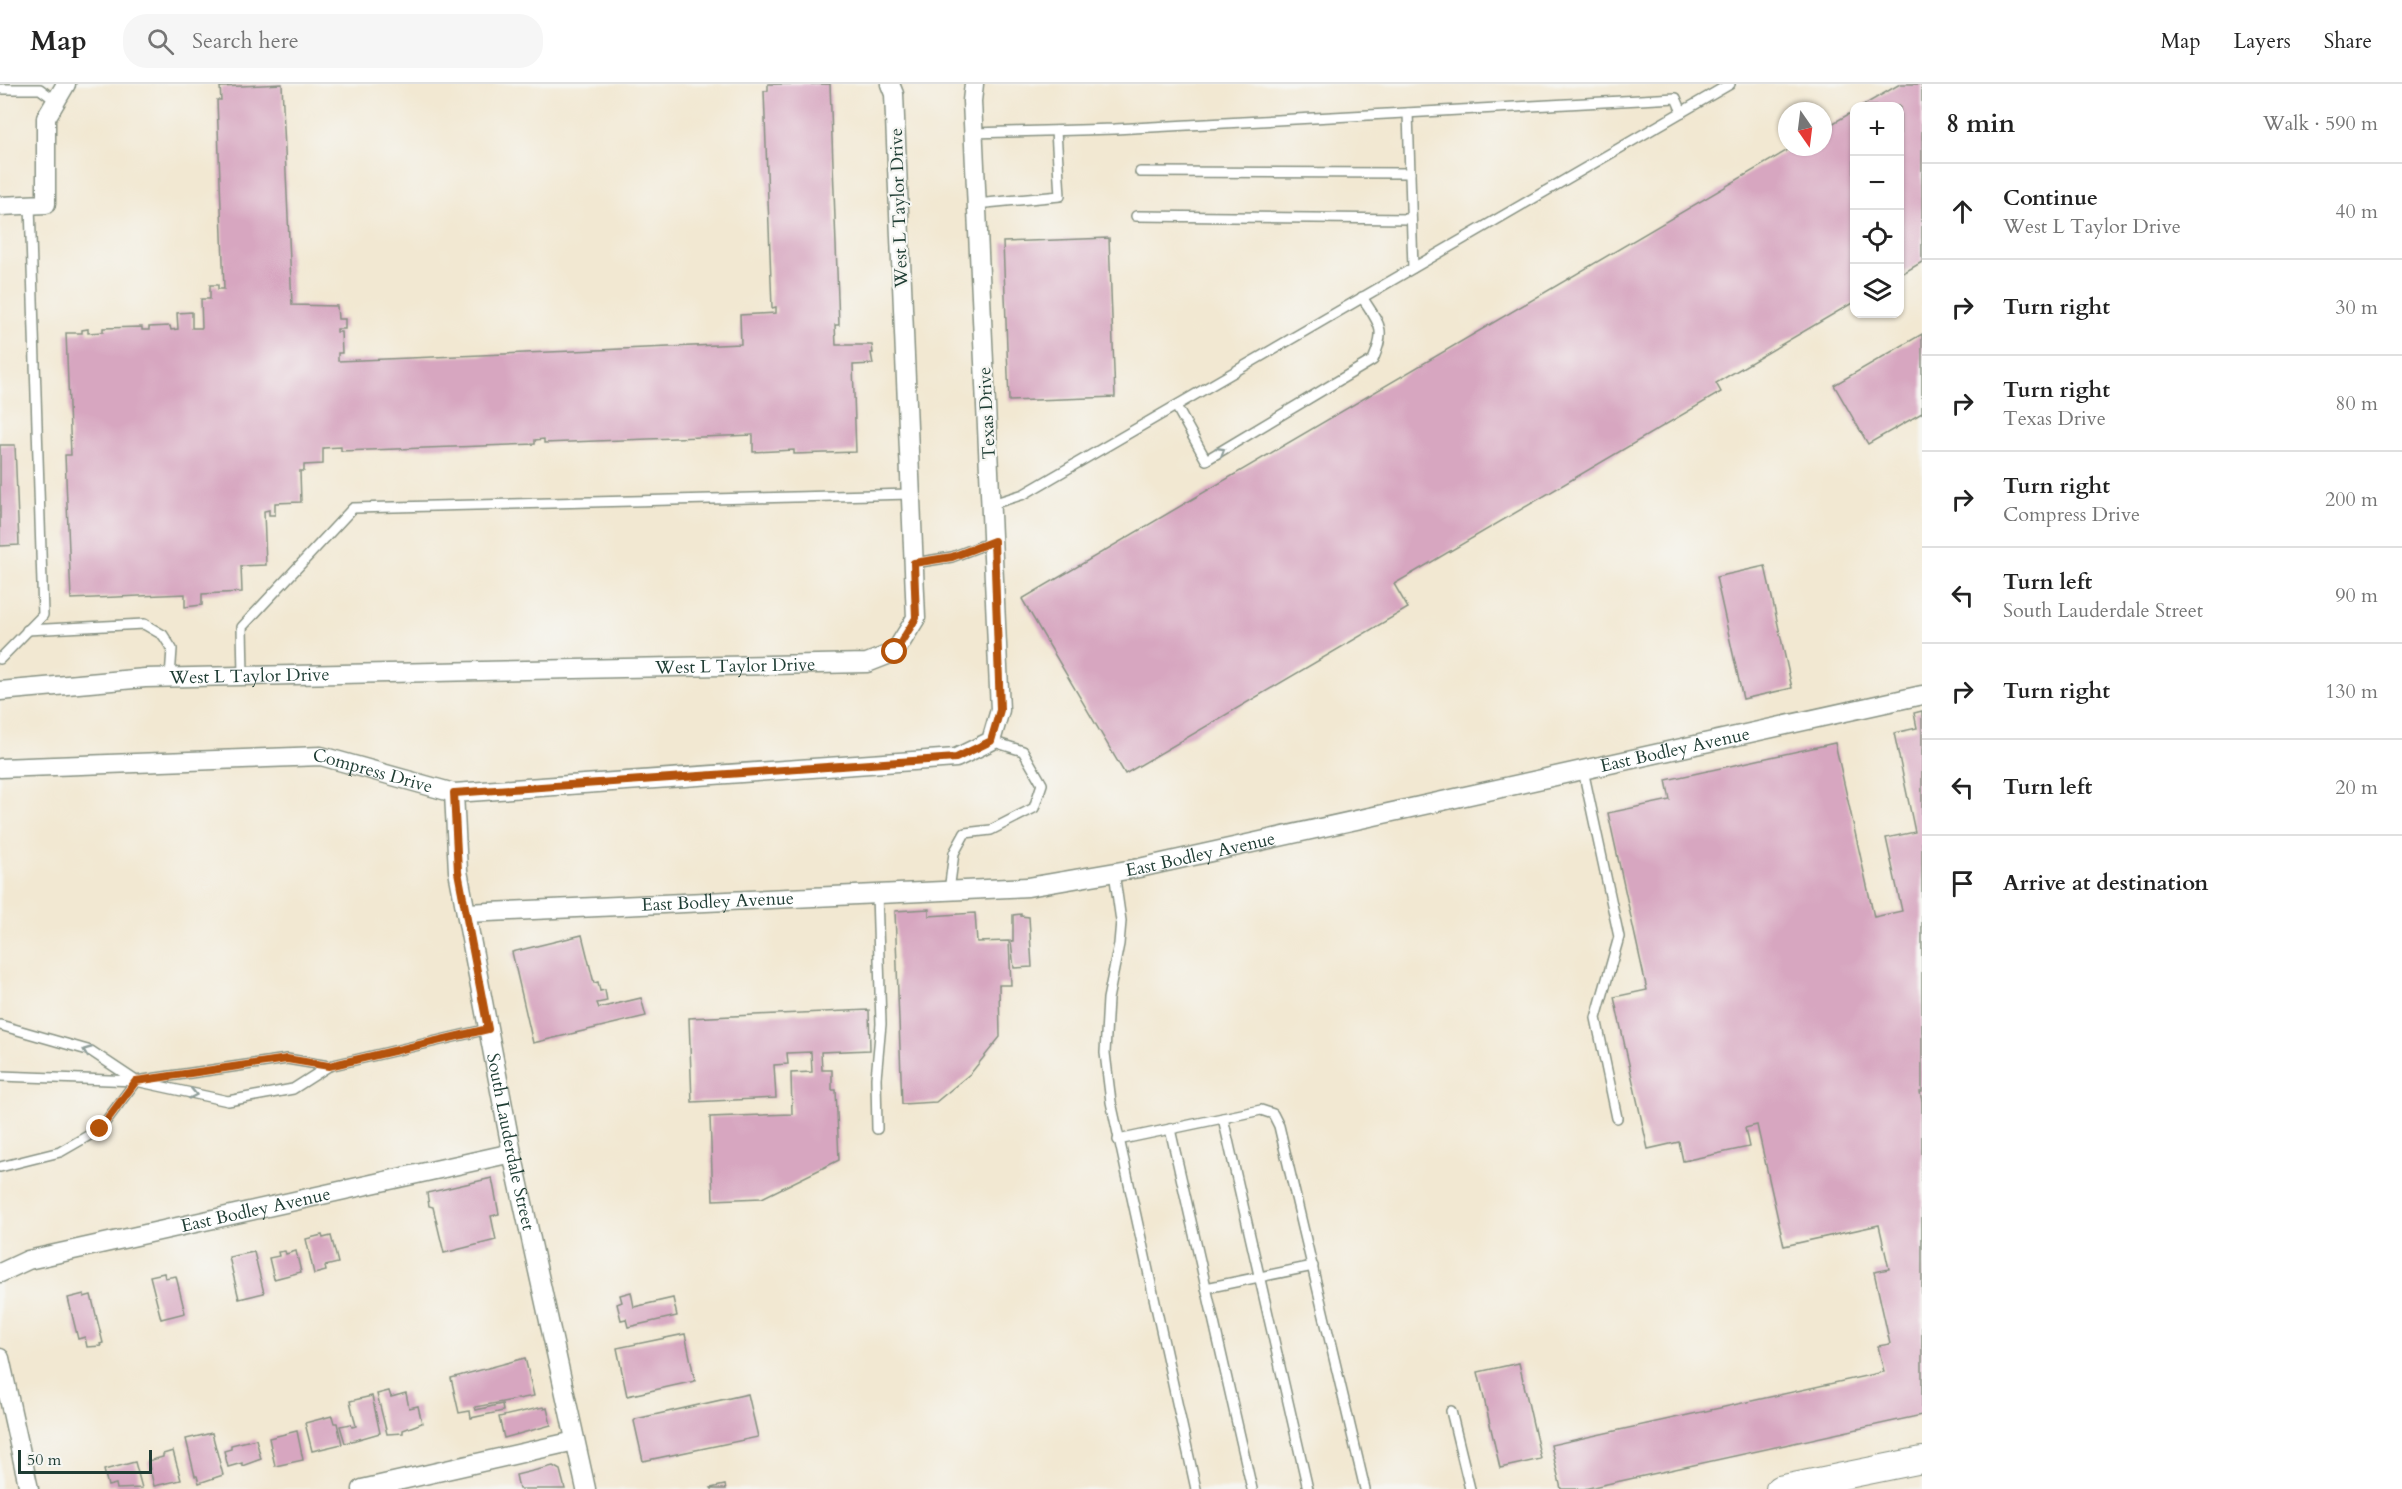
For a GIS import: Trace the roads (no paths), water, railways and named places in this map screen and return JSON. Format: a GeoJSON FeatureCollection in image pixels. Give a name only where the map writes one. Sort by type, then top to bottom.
{"type":"FeatureCollection","features":[{"type":"Feature","properties":{"kind":"main road"},"geometry":{"type":"LineString","coordinates":[[1779,1489],[1922,1460]]}},
{"type":"Feature","properties":{"kind":"street"},"geometry":{"type":"LineString","coordinates":[[0,206],[46,204],[46,118],[66,84]]}},
{"type":"Feature","properties":{"kind":"street","name":"West L Taylor Drive"},"geometry":{"type":"LineString","coordinates":[[0,691],[170,677],[867,663],[895,652],[916,618],[894,94],[890,84]]}},
{"type":"Feature","properties":{"kind":"street","name":"Texas Drive"},"geometry":{"type":"LineString","coordinates":[[974,84],[973,133],[994,541],[1000,710],[991,741]]}},
{"type":"Feature","properties":{"kind":"street","name":"East Bodley Avenue"},"geometry":{"type":"LineString","coordinates":[[466,913],[1028,887],[1114,872],[1922,694]]}},
{"type":"Feature","properties":{"kind":"street","name":"Compress Drive"},"geometry":{"type":"LineString","coordinates":[[0,768],[321,756],[454,793],[956,758],[991,741]]}},
{"type":"Feature","properties":{"kind":"street","name":"South Lauderdale Street"},"geometry":{"type":"LineString","coordinates":[[454,793],[458,872],[512,1153],[586,1489]]}},
{"type":"Feature","properties":{"kind":"street","name":"East Bodley Avenue"},"geometry":{"type":"LineString","coordinates":[[0,1273],[28,1260],[512,1153]]}},
{"type":"Feature","properties":{"kind":"street"},"geometry":{"type":"LineString","coordinates":[[0,1358],[29,1489]]}},
{"type":"Feature","properties":{"kind":"street"},"geometry":{"type":"LineString","coordinates":[[362,1489],[575,1441]]}},
{"type":"Feature","properties":{"kind":"lane"},"geometry":{"type":"LineString","coordinates":[[992,504],[1024,494],[1730,84]]}},
{"type":"Feature","properties":{"kind":"lane"},"geometry":{"type":"LineString","coordinates":[[0,89],[40,89],[56,101]]}},
{"type":"Feature","properties":{"kind":"lane"},"geometry":{"type":"LineString","coordinates":[[973,133],[1056,131],[1676,98],[1682,112]]}},
{"type":"Feature","properties":{"kind":"lane"},"geometry":{"type":"LineString","coordinates":[[1408,113],[1413,268]]}},
{"type":"Feature","properties":{"kind":"lane"},"geometry":{"type":"LineString","coordinates":[[976,204],[1060,196],[1056,131]]}},
{"type":"Feature","properties":{"kind":"lane"},"geometry":{"type":"LineString","coordinates":[[1140,172],[1410,173]]}},
{"type":"Feature","properties":{"kind":"lane"},"geometry":{"type":"LineString","coordinates":[[0,659],[43,615],[30,205]]}},
{"type":"Feature","properties":{"kind":"lane"},"geometry":{"type":"LineString","coordinates":[[1136,216],[1411,219]]}},
{"type":"Feature","properties":{"kind":"lane"},"geometry":{"type":"LineString","coordinates":[[1176,406],[1206,460],[1373,360],[1380,345],[1381,329],[1362,297]]}},
{"type":"Feature","properties":{"kind":"lane"},"geometry":{"type":"LineString","coordinates":[[243,675],[242,627],[352,508],[911,494]]}},
{"type":"Feature","properties":{"kind":"lane"},"geometry":{"type":"LineString","coordinates":[[914,563],[952,557],[994,541]]}},
{"type":"Feature","properties":{"kind":"lane"},"geometry":{"type":"LineString","coordinates":[[27,630],[144,624],[163,635],[172,649],[170,677]]}},
{"type":"Feature","properties":{"kind":"lane"},"geometry":{"type":"LineString","coordinates":[[949,891],[954,853],[965,833],[991,830],[1034,808],[1042,784],[1023,751],[991,741]]}},
{"type":"Feature","properties":{"kind":"lane"},"geometry":{"type":"LineString","coordinates":[[1583,770],[1619,937],[1596,1018],[1617,1118]]}},
{"type":"Feature","properties":{"kind":"lane"},"geometry":{"type":"LineString","coordinates":[[1114,872],[1121,921],[1119,944],[1108,999],[1105,1053],[1111,1102],[1196,1489]]}},
{"type":"Feature","properties":{"kind":"lane"},"geometry":{"type":"LineString","coordinates":[[877,894],[881,1024],[876,1078],[877,1129]]}},
{"type":"Feature","properties":{"kind":"lane"},"geometry":{"type":"LineString","coordinates":[[0,1025],[91,1051],[136,1081],[287,1059],[329,1066]]}},
{"type":"Feature","properties":{"kind":"lane"},"geometry":{"type":"LineString","coordinates":[[0,1076],[136,1081],[228,1101],[293,1089],[329,1066],[488,1029]]}},
{"type":"Feature","properties":{"kind":"lane"},"geometry":{"type":"LineString","coordinates":[[0,1167],[60,1152],[100,1129],[136,1081]]}},
{"type":"Feature","properties":{"kind":"lane"},"geometry":{"type":"LineString","coordinates":[[1118,1140],[1261,1110],[1273,1114],[1280,1126],[1365,1489]]}},
{"type":"Feature","properties":{"kind":"lane"},"geometry":{"type":"LineString","coordinates":[[1223,1118],[1308,1489]]}},
{"type":"Feature","properties":{"kind":"lane"},"geometry":{"type":"LineString","coordinates":[[1170,1129],[1252,1489]]}},
{"type":"Feature","properties":{"kind":"lane"},"geometry":{"type":"LineString","coordinates":[[1206,1288],[1313,1266]]}},
{"type":"Feature","properties":{"kind":"lane"},"geometry":{"type":"LineString","coordinates":[[1451,1411],[1470,1489]]}}]}
